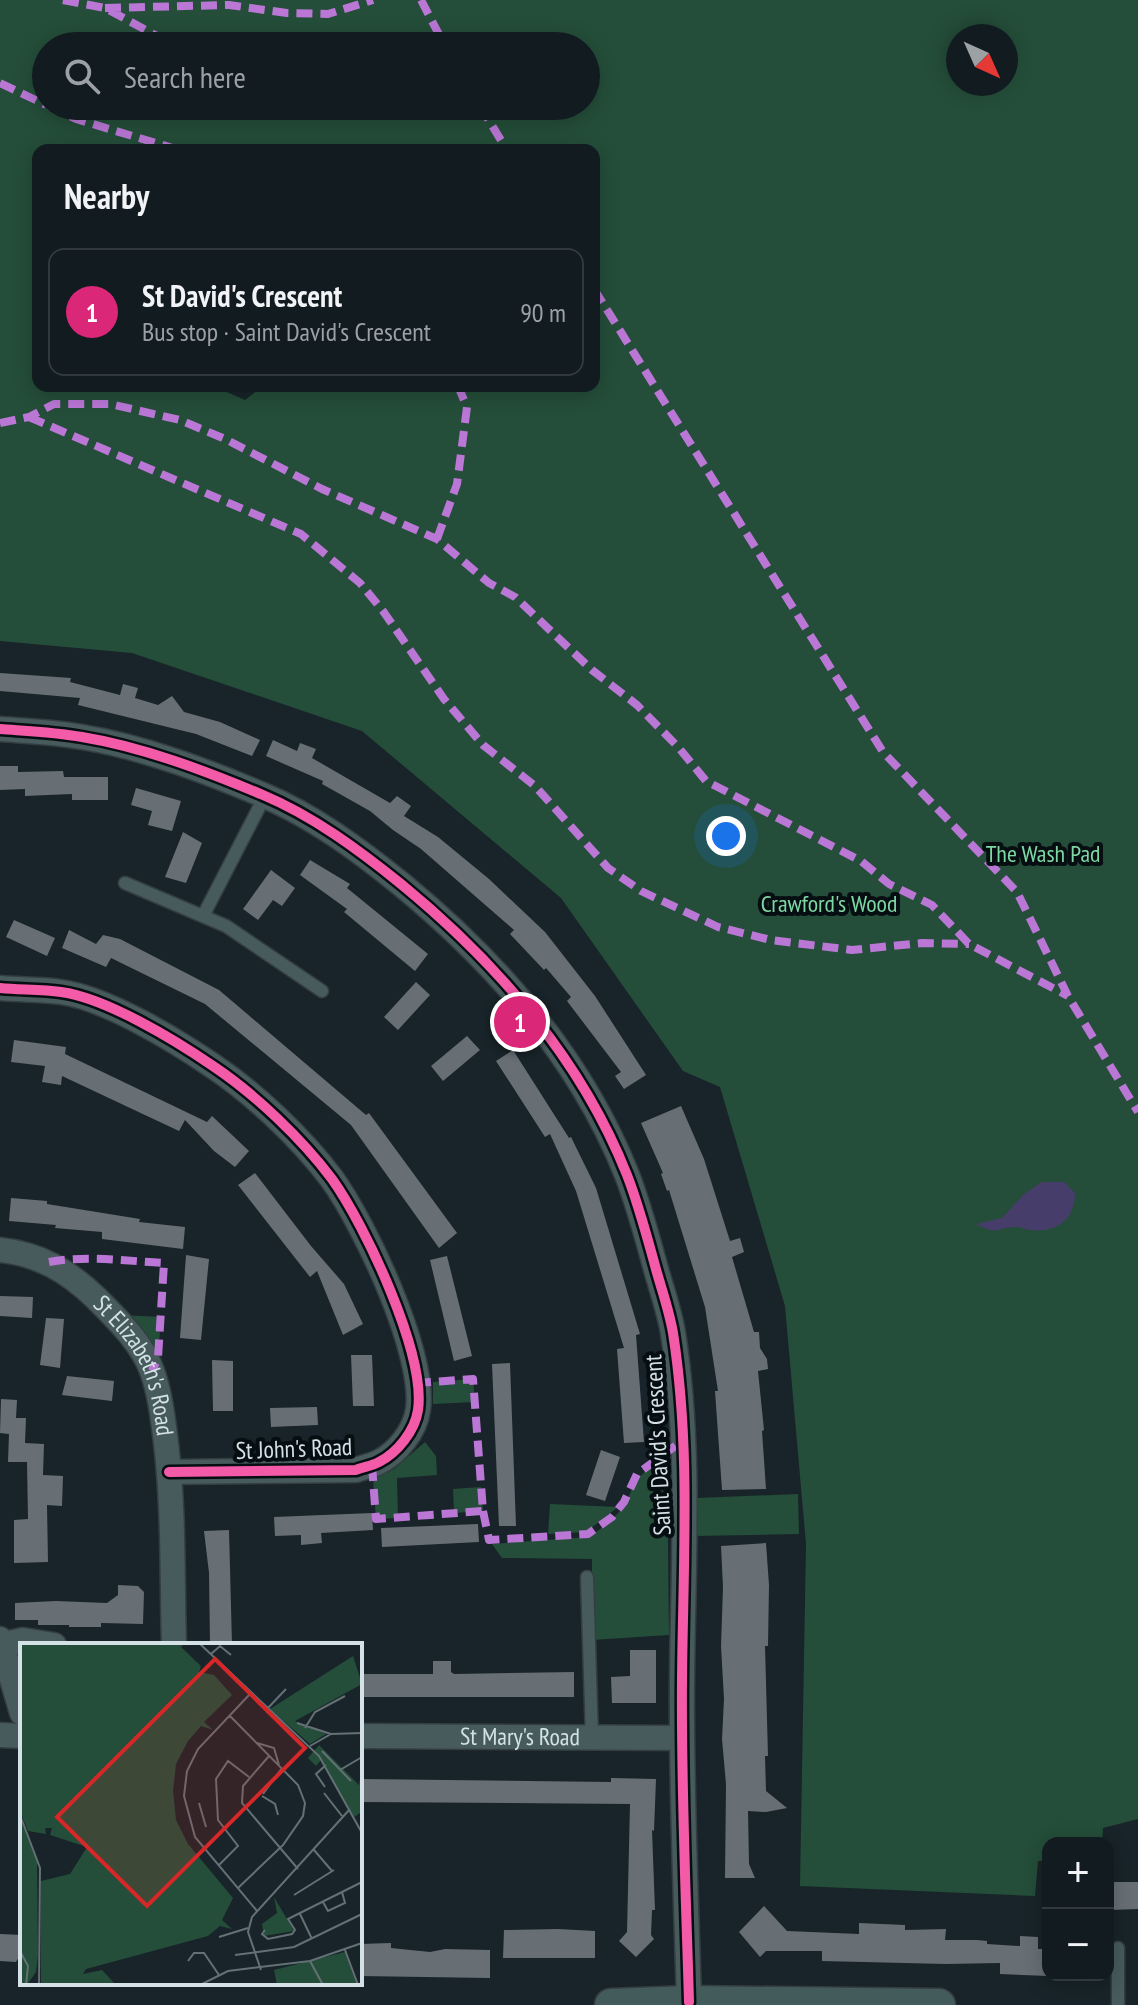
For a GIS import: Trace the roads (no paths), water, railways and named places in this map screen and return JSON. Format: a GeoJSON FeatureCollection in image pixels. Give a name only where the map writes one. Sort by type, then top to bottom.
{"type":"FeatureCollection","features":[{"type":"Feature","properties":{"kind":"main road"},"geometry":{"type":"LineString","coordinates":[[611,2005],[689,2002],[939,2005]]}},
{"type":"Feature","properties":{"kind":"street","name":"Saint David's Crescent"},"geometry":{"type":"LineString","coordinates":[[0,729],[80,737],[130,747],[265,796],[321,826],[372,860],[425,904],[494,969],[532,1015],[571,1070],[599,1117],[627,1175],[672,1329],[679,1384],[683,1481],[681,1738],[689,2002]]}},
{"type":"Feature","properties":{"kind":"street","name":"St John's Road"},"geometry":{"type":"LineString","coordinates":[[0,988],[63,992],[98,1003],[155,1031],[215,1067],[279,1121],[331,1179],[371,1245],[399,1315],[415,1369],[418,1411],[407,1438],[380,1462],[356,1470],[169,1472]]}},
{"type":"Feature","properties":{"kind":"street","name":"St Elizabeth's Road"},"geometry":{"type":"LineString","coordinates":[[0,1250],[35,1257],[64,1271],[108,1310],[136,1344],[152,1371],[162,1413],[169,1472],[174,1643]]}},
{"type":"Feature","properties":{"kind":"street"},"geometry":{"type":"LineString","coordinates":[[20,1706],[1,1642],[23,1640],[42,1643]]}},
{"type":"Feature","properties":{"kind":"street"},"geometry":{"type":"LineString","coordinates":[[0,1735],[20,1736]]}},
{"type":"Feature","properties":{"kind":"street","name":"St Mary's Road"},"geometry":{"type":"LineString","coordinates":[[362,1736],[681,1738]]}},
{"type":"Feature","properties":{"kind":"lane"},"geometry":{"type":"LineString","coordinates":[[203,916],[265,796]]}},
{"type":"Feature","properties":{"kind":"lane"},"geometry":{"type":"LineString","coordinates":[[125,883],[226,926],[322,991]]}},
{"type":"Feature","properties":{"kind":"lane"},"geometry":{"type":"LineString","coordinates":[[587,1577],[592,1739]]}},
{"type":"Feature","properties":{"kind":"lane"},"geometry":{"type":"LineString","coordinates":[[1118,1948],[1118,2005]]}},
{"type":"Feature","properties":{"kind":"place","name":"St David's Crescent"},"geometry":{"type":"Point","coordinates":[520,1022]}},
{"type":"Feature","properties":{"kind":"park label","name":"The Wash Pad"},"geometry":{"type":"Point","coordinates":[1043,854]}},
{"type":"Feature","properties":{"kind":"park label","name":"Crawford's Wood"},"geometry":{"type":"Point","coordinates":[829,904]}}]}
